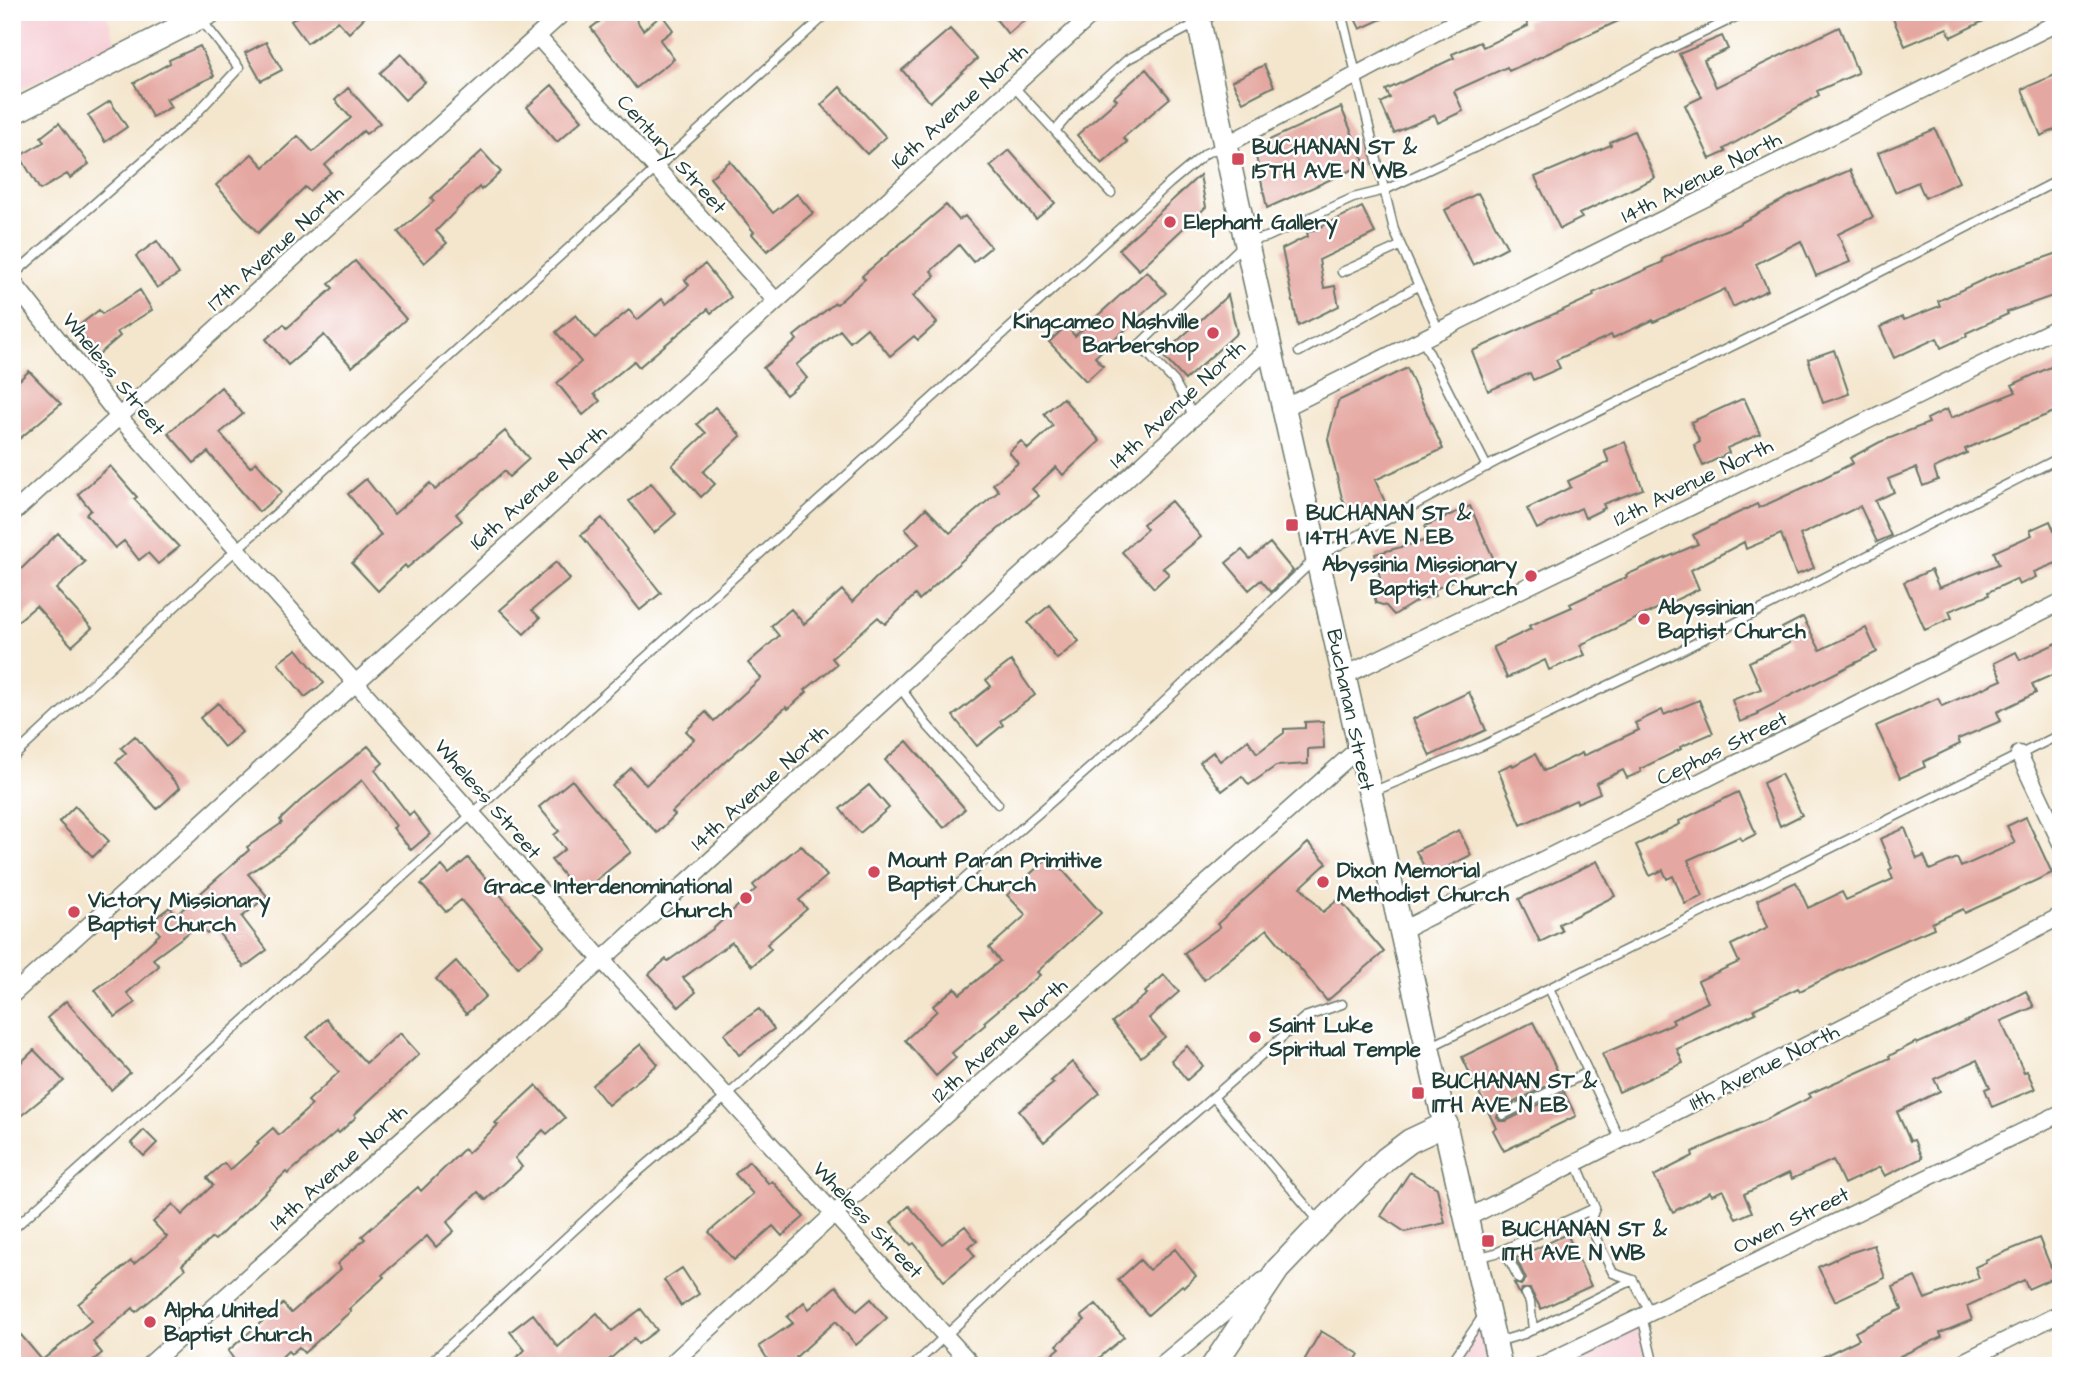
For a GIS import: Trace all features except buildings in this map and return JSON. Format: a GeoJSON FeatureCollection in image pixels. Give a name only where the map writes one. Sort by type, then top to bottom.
{"type":"FeatureCollection","features":[{"type":"Feature","properties":{"kind":"street","name":"17th Avenue North"},"geometry":{"type":"LineString","coordinates":[[12,514],[564,12]]}},
{"type":"Feature","properties":{"kind":"street","name":"16th Avenue North"},"geometry":{"type":"LineString","coordinates":[[12,995],[1095,12]]}},
{"type":"Feature","properties":{"kind":"street"},"geometry":{"type":"LineString","coordinates":[[1224,145],[1474,12]]}},
{"type":"Feature","properties":{"kind":"street"},"geometry":{"type":"LineString","coordinates":[[12,113],[205,15]]}},
{"type":"Feature","properties":{"kind":"street","name":"Buchanan Street"},"geometry":{"type":"LineString","coordinates":[[1205,16],[1224,145],[1500,1366]]}},
{"type":"Feature","properties":{"kind":"street","name":"14th Avenue North"},"geometry":{"type":"LineString","coordinates":[[1284,408],[2061,21]]}},
{"type":"Feature","properties":{"kind":"street","name":"Century Street"},"geometry":{"type":"LineString","coordinates":[[537,36],[775,300]]}},
{"type":"Feature","properties":{"kind":"street","name":"Wheless Street"},"geometry":{"type":"LineString","coordinates":[[12,279],[120,418],[602,960],[973,1366]]}},
{"type":"Feature","properties":{"kind":"street","name":"12th Avenue North"},"geometry":{"type":"LineString","coordinates":[[1344,676],[2061,326]]}},
{"type":"Feature","properties":{"kind":"street","name":"14th Avenue North"},"geometry":{"type":"LineString","coordinates":[[148,1366],[602,960],[1270,347]]}},
{"type":"Feature","properties":{"kind":"street","name":"Cephas Street"},"geometry":{"type":"LineString","coordinates":[[1402,930],[2061,602]]}},
{"type":"Feature","properties":{"kind":"street","name":"12th Avenue North"},"geometry":{"type":"LineString","coordinates":[[669,1366],[834,1214],[1359,748]]}},
{"type":"Feature","properties":{"kind":"street"},"geometry":{"type":"LineString","coordinates":[[2019,754],[2061,843]]}},
{"type":"Feature","properties":{"kind":"street","name":"11th Avenue North"},"geometry":{"type":"LineString","coordinates":[[1467,1217],[2061,916]]}},
{"type":"Feature","properties":{"kind":"street","name":"Owen Street"},"geometry":{"type":"LineString","coordinates":[[1540,1366],[2061,1113]]}},
{"type":"Feature","properties":{"kind":"street"},"geometry":{"type":"LineString","coordinates":[[1160,1366],[1278,1269],[1385,1159],[1410,1141],[1446,1124]]}},
{"type":"Feature","properties":{"kind":"street"},"geometry":{"type":"LineString","coordinates":[[1213,1366],[1278,1269]]}},
{"type":"Feature","properties":{"kind":"street"},"geometry":{"type":"LineString","coordinates":[[1955,1366],[2061,1314]]}},
{"type":"Feature","properties":{"kind":"lane"},"geometry":{"type":"LineString","coordinates":[[12,758],[237,549],[829,12]]}},
{"type":"Feature","properties":{"kind":"lane"},"geometry":{"type":"LineString","coordinates":[[1341,12],[1400,246],[1439,331]]}},
{"type":"Feature","properties":{"kind":"lane"},"geometry":{"type":"LineString","coordinates":[[1194,417],[1174,381],[1139,345],[1246,242],[1267,237],[1353,198],[1385,190],[1544,115],[1655,56],[1746,12]]}},
{"type":"Feature","properties":{"kind":"lane"},"geometry":{"type":"LineString","coordinates":[[12,279],[193,117],[239,68],[205,15]]}},
{"type":"Feature","properties":{"kind":"lane"},"geometry":{"type":"LineString","coordinates":[[1055,131],[1079,103],[1128,59],[1205,16]]}},
{"type":"Feature","properties":{"kind":"lane"},"geometry":{"type":"LineString","coordinates":[[1013,86],[1111,193]]}},
{"type":"Feature","properties":{"kind":"lane"},"geometry":{"type":"LineString","coordinates":[[12,1230],[1170,183],[1206,153],[1224,145]]}},
{"type":"Feature","properties":{"kind":"lane"},"geometry":{"type":"LineString","coordinates":[[428,1366],[625,1183],[726,1097],[894,941],[1162,704],[1317,557],[1487,467],[1802,312],[2061,179]]}},
{"type":"Feature","properties":{"kind":"lane"},"geometry":{"type":"LineString","coordinates":[[1342,272],[1400,246]]}},
{"type":"Feature","properties":{"kind":"lane"},"geometry":{"type":"LineString","coordinates":[[1299,352],[1418,286]]}},
{"type":"Feature","properties":{"kind":"lane"},"geometry":{"type":"LineString","coordinates":[[1422,339],[1487,467]]}},
{"type":"Feature","properties":{"kind":"lane"},"geometry":{"type":"LineString","coordinates":[[1369,793],[1484,745],[1678,652],[2061,457]]}},
{"type":"Feature","properties":{"kind":"lane"},"geometry":{"type":"LineString","coordinates":[[900,687],[927,725],[998,804]]}},
{"type":"Feature","properties":{"kind":"lane"},"geometry":{"type":"LineString","coordinates":[[1428,1048],[2061,734]]}},
{"type":"Feature","properties":{"kind":"lane"},"geometry":{"type":"LineString","coordinates":[[1549,988],[1620,1140]]}},
{"type":"Feature","properties":{"kind":"lane"},"geometry":{"type":"LineString","coordinates":[[913,1366],[1034,1253],[1305,1017],[1342,1004]]}},
{"type":"Feature","properties":{"kind":"lane"},"geometry":{"type":"LineString","coordinates":[[1503,1115],[1588,1072]]}},
{"type":"Feature","properties":{"kind":"lane"},"geometry":{"type":"LineString","coordinates":[[1214,1098],[1321,1224]]}},
{"type":"Feature","properties":{"kind":"lane"},"geometry":{"type":"LineString","coordinates":[[1576,1162],[1595,1208],[1589,1224],[1613,1273],[1633,1280],[1646,1314],[1654,1366]]}},
{"type":"Feature","properties":{"kind":"lane"},"geometry":{"type":"LineString","coordinates":[[1476,1258],[1502,1251],[1595,1208]]}},
{"type":"Feature","properties":{"kind":"lane"},"geometry":{"type":"LineString","coordinates":[[1502,1251],[1519,1279]]}},
{"type":"Feature","properties":{"kind":"lane"},"geometry":{"type":"LineString","coordinates":[[1494,1342],[1533,1330],[1633,1280]]}},
{"type":"Feature","properties":{"kind":"lane"},"geometry":{"type":"LineString","coordinates":[[1526,1294],[1531,1302],[1533,1330]]}},
{"type":"Feature","properties":{"kind":"lane"},"geometry":{"type":"LineString","coordinates":[[1449,1366],[1487,1310]]}},
{"type":"Feature","properties":{"kind":"shaded area"},"geometry":{"type":"Polygon","coordinates":[[[12,12],[106,12],[116,43],[12,93],[12,12]]]}},
{"type":"Feature","properties":{"kind":"shaded area"},"geometry":{"type":"Polygon","coordinates":[[[1487,1310],[1500,1366],[1449,1366],[1487,1310]]]}},
{"type":"Feature","properties":{"kind":"shaded area"},"geometry":{"type":"Polygon","coordinates":[[[1642,1316],[1654,1366],[1540,1366],[1642,1316]]]}},
{"type":"Feature","properties":{"kind":"place","name":"BUCHANAN ST & 15TH AVE N WB"},"geometry":{"type":"Point","coordinates":[1238,159]}},
{"type":"Feature","properties":{"kind":"place","name":"Elephant Gallery"},"geometry":{"type":"Point","coordinates":[1170,222]}},
{"type":"Feature","properties":{"kind":"place","name":"Kingcameo Nashville Barbershop"},"geometry":{"type":"Point","coordinates":[1213,333]}},
{"type":"Feature","properties":{"kind":"place","name":"BUCHANAN ST & 14TH AVE N EB"},"geometry":{"type":"Point","coordinates":[1292,525]}},
{"type":"Feature","properties":{"kind":"place","name":"Abyssinia Missionary Baptist Church"},"geometry":{"type":"Point","coordinates":[1531,576]}},
{"type":"Feature","properties":{"kind":"place","name":"Abyssinian Baptist Church"},"geometry":{"type":"Point","coordinates":[1644,619]}},
{"type":"Feature","properties":{"kind":"place","name":"Mount Paran Primitive Baptist Church"},"geometry":{"type":"Point","coordinates":[874,872]}},
{"type":"Feature","properties":{"kind":"place","name":"Dixon Memorial Methodist Church"},"geometry":{"type":"Point","coordinates":[1323,882]}},
{"type":"Feature","properties":{"kind":"place","name":"Grace Interdenominational Church"},"geometry":{"type":"Point","coordinates":[746,898]}},
{"type":"Feature","properties":{"kind":"place","name":"Victory Missionary Baptist Church"},"geometry":{"type":"Point","coordinates":[74,912]}},
{"type":"Feature","properties":{"kind":"place","name":"Saint Luke Spiritual Temple"},"geometry":{"type":"Point","coordinates":[1255,1037]}},
{"type":"Feature","properties":{"kind":"place","name":"BUCHANAN ST & 11TH AVE N EB"},"geometry":{"type":"Point","coordinates":[1418,1093]}},
{"type":"Feature","properties":{"kind":"place","name":"BUCHANAN ST & 11TH AVE N WB"},"geometry":{"type":"Point","coordinates":[1488,1241]}},
{"type":"Feature","properties":{"kind":"place","name":"Alpha United Baptist Church"},"geometry":{"type":"Point","coordinates":[150,1322]}}]}
